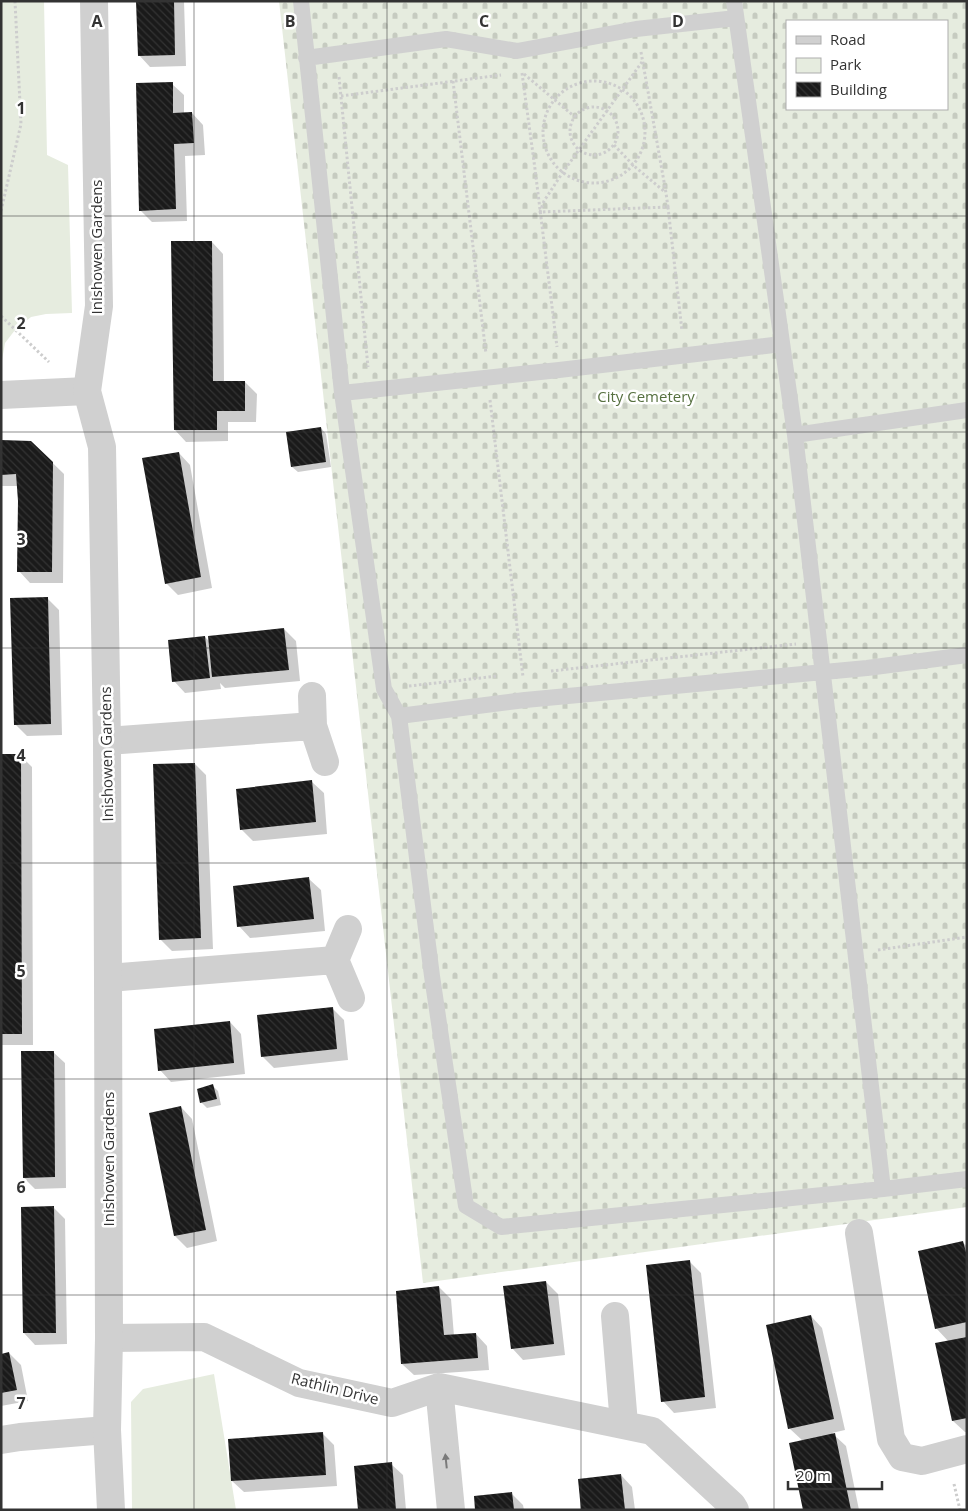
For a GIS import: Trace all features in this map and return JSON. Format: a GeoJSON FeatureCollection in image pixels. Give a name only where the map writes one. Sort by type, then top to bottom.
{"type":"FeatureCollection","features":[{"type":"Feature","properties":{"kind":"street","name":"Inishowen Gardens"},"geometry":{"type":"LineString","coordinates":[[94,1],[99,306],[87,391],[102,447],[107,741],[108,978],[109,1338],[106,1430],[111,1510]]}},
{"type":"Feature","properties":{"kind":"street"},"geometry":{"type":"LineString","coordinates":[[1,395],[87,391]]}},
{"type":"Feature","properties":{"kind":"street"},"geometry":{"type":"LineString","coordinates":[[312,696],[313,726],[325,762]]}},
{"type":"Feature","properties":{"kind":"street"},"geometry":{"type":"LineString","coordinates":[[107,741],[313,726]]}},
{"type":"Feature","properties":{"kind":"street"},"geometry":{"type":"LineString","coordinates":[[348,929],[335,960],[351,998]]}},
{"type":"Feature","properties":{"kind":"street"},"geometry":{"type":"LineString","coordinates":[[108,978],[335,960]]}},
{"type":"Feature","properties":{"kind":"street"},"geometry":{"type":"LineString","coordinates":[[859,1233],[891,1439],[902,1457],[922,1460],[967,1449]]}},
{"type":"Feature","properties":{"kind":"street"},"geometry":{"type":"LineString","coordinates":[[614,1316],[624,1424]]}},
{"type":"Feature","properties":{"kind":"street","name":"Rathlin Drive"},"geometry":{"type":"LineString","coordinates":[[109,1338],[204,1337],[299,1383],[392,1403],[439,1387]]}},
{"type":"Feature","properties":{"kind":"street"},"geometry":{"type":"LineString","coordinates":[[451,1510],[439,1387],[652,1430],[732,1505],[734,1510]]}},
{"type":"Feature","properties":{"kind":"street"},"geometry":{"type":"LineString","coordinates":[[1,1440],[106,1430]]}},
{"type":"Feature","properties":{"kind":"lane"},"geometry":{"type":"LineString","coordinates":[[301,1],[342,392],[384,689],[399,716],[432,976],[466,1206],[501,1227],[967,1179]]}},
{"type":"Feature","properties":{"kind":"lane"},"geometry":{"type":"LineString","coordinates":[[734,1],[795,435],[883,1189]]}},
{"type":"Feature","properties":{"kind":"lane"},"geometry":{"type":"LineString","coordinates":[[306,58],[446,39],[517,52],[636,30],[736,18]]}},
{"type":"Feature","properties":{"kind":"lane"},"geometry":{"type":"LineString","coordinates":[[342,392],[559,370],[782,344]]}},
{"type":"Feature","properties":{"kind":"lane"},"geometry":{"type":"LineString","coordinates":[[795,435],[967,410]]}},
{"type":"Feature","properties":{"kind":"lane"},"geometry":{"type":"LineString","coordinates":[[399,716],[525,700],[822,672],[967,655]]}},
{"type":"Feature","properties":{"kind":"path"},"geometry":{"type":"LineString","coordinates":[[1,211],[21,124],[15,1]]}},
{"type":"Feature","properties":{"kind":"path"},"geometry":{"type":"LineString","coordinates":[[636,30],[666,193],[685,356]]}},
{"type":"Feature","properties":{"kind":"path"},"geometry":{"type":"LineString","coordinates":[[517,52],[522,72],[559,370]]}},
{"type":"Feature","properties":{"kind":"path"},"geometry":{"type":"LineString","coordinates":[[337,54],[370,389]]}},
{"type":"Feature","properties":{"kind":"path"},"geometry":{"type":"LineString","coordinates":[[540,212],[544,201],[563,172],[642,62]]}},
{"type":"Feature","properties":{"kind":"path"},"geometry":{"type":"LineString","coordinates":[[522,72],[575,117]]}},
{"type":"Feature","properties":{"kind":"path"},"geometry":{"type":"LineString","coordinates":[[341,96],[502,75]]}},
{"type":"Feature","properties":{"kind":"path"},"geometry":{"type":"LineString","coordinates":[[594,80],[610,82],[634,98],[641,110],[646,136],[643,150],[634,166],[615,179],[602,183],[588,183],[574,179],[563,172],[552,161],[545,146],[543,130],[546,114],[554,100],[565,89],[579,83],[594,80]]}},
{"type":"Feature","properties":{"kind":"path"},"geometry":{"type":"LineString","coordinates":[[586,108],[600,108],[607,111],[617,123],[617,138],[614,145],[608,151],[594,155],[586,154],[579,150],[574,144],[570,131],[575,117],[586,108]]}},
{"type":"Feature","properties":{"kind":"path"},"geometry":{"type":"LineString","coordinates":[[614,145],[634,166],[666,193]]}},
{"type":"Feature","properties":{"kind":"path"},"geometry":{"type":"LineString","coordinates":[[540,212],[668,207]]}},
{"type":"Feature","properties":{"kind":"path"},"geometry":{"type":"LineString","coordinates":[[1,316],[49,362],[87,391]]}},
{"type":"Feature","properties":{"kind":"path"},"geometry":{"type":"LineString","coordinates":[[542,672],[819,642]]}},
{"type":"Feature","properties":{"kind":"path"},"geometry":{"type":"LineString","coordinates":[[522,674],[532,673]]}},
{"type":"Feature","properties":{"kind":"path"},"geometry":{"type":"LineString","coordinates":[[384,689],[503,676]]}},
{"type":"Feature","properties":{"kind":"path"},"geometry":{"type":"LineString","coordinates":[[855,953],[967,937]]}},
{"type":"Feature","properties":{"kind":"green space"},"geometry":{"type":"Polygon","coordinates":[[[1,1],[44,1],[47,155],[68,165],[72,313],[46,314],[31,317],[15,330],[5,343],[1,366],[1,1]]]}},
{"type":"Feature","properties":{"kind":"green space","name":"City Cemetery"},"geometry":{"type":"Polygon","coordinates":[[[279,1],[967,1],[967,1207],[423,1283],[279,1]]]}},
{"type":"Feature","properties":{"kind":"green space"},"geometry":{"type":"Polygon","coordinates":[[[214,1374],[236,1510],[132,1510],[131,1402],[143,1389],[214,1374]]]}},
{"type":"Feature","properties":{"kind":"building"},"geometry":{"type":"Polygon","coordinates":[[[136,1],[174,1],[175,55],[138,56],[136,1]]]}},
{"type":"Feature","properties":{"kind":"building"},"geometry":{"type":"Polygon","coordinates":[[[173,82],[173,113],[192,112],[194,143],[174,144],[176,209],[139,211],[136,83],[173,82]]]}},
{"type":"Feature","properties":{"kind":"building"},"geometry":{"type":"Polygon","coordinates":[[[171,241],[212,241],[213,381],[245,381],[245,411],[217,411],[217,430],[174,430],[171,241]]]}},
{"type":"Feature","properties":{"kind":"building"},"geometry":{"type":"Polygon","coordinates":[[[321,427],[326,462],[291,467],[286,432],[321,427]]]}},
{"type":"Feature","properties":{"kind":"building"},"geometry":{"type":"Polygon","coordinates":[[[1,440],[31,441],[53,462],[52,572],[17,572],[18,501],[16,474],[1,475],[1,440]]]}},
{"type":"Feature","properties":{"kind":"building"},"geometry":{"type":"Polygon","coordinates":[[[179,452],[201,577],[165,584],[142,458],[179,452]]]}},
{"type":"Feature","properties":{"kind":"building"},"geometry":{"type":"Polygon","coordinates":[[[48,597],[51,724],[14,725],[10,598],[48,597]]]}},
{"type":"Feature","properties":{"kind":"building"},"geometry":{"type":"Polygon","coordinates":[[[284,628],[289,670],[212,677],[208,636],[284,628]]]}},
{"type":"Feature","properties":{"kind":"building"},"geometry":{"type":"Polygon","coordinates":[[[205,636],[210,678],[172,682],[168,640],[205,636]]]}},
{"type":"Feature","properties":{"kind":"building"},"geometry":{"type":"Polygon","coordinates":[[[1,754],[21,754],[22,1034],[1,1034],[1,754]]]}},
{"type":"Feature","properties":{"kind":"building"},"geometry":{"type":"Polygon","coordinates":[[[195,763],[201,938],[159,940],[153,764],[195,763]]]}},
{"type":"Feature","properties":{"kind":"building"},"geometry":{"type":"Polygon","coordinates":[[[312,780],[316,822],[240,830],[236,789],[312,780]]]}},
{"type":"Feature","properties":{"kind":"building"},"geometry":{"type":"Polygon","coordinates":[[[309,877],[314,919],[237,927],[233,886],[309,877]]]}},
{"type":"Feature","properties":{"kind":"building"},"geometry":{"type":"Polygon","coordinates":[[[333,1007],[337,1049],[261,1057],[257,1015],[333,1007]]]}},
{"type":"Feature","properties":{"kind":"building"},"geometry":{"type":"Polygon","coordinates":[[[230,1021],[234,1063],[158,1071],[154,1029],[230,1021]]]}},
{"type":"Feature","properties":{"kind":"building"},"geometry":{"type":"Polygon","coordinates":[[[21,1051],[54,1051],[55,1177],[23,1178],[21,1051]]]}},
{"type":"Feature","properties":{"kind":"building"},"geometry":{"type":"Polygon","coordinates":[[[213,1084],[217,1099],[200,1103],[197,1089],[213,1084]]]}},
{"type":"Feature","properties":{"kind":"building"},"geometry":{"type":"Polygon","coordinates":[[[181,1106],[206,1230],[174,1236],[149,1113],[181,1106]]]}},
{"type":"Feature","properties":{"kind":"building"},"geometry":{"type":"Polygon","coordinates":[[[54,1206],[56,1333],[23,1333],[21,1207],[54,1206]]]}},
{"type":"Feature","properties":{"kind":"building"},"geometry":{"type":"Polygon","coordinates":[[[963,1241],[967,1256],[967,1322],[935,1329],[918,1251],[963,1241]]]}},
{"type":"Feature","properties":{"kind":"building"},"geometry":{"type":"Polygon","coordinates":[[[690,1260],[705,1397],[661,1402],[646,1265],[690,1260]]]}},
{"type":"Feature","properties":{"kind":"building"},"geometry":{"type":"Polygon","coordinates":[[[546,1281],[554,1344],[511,1349],[503,1286],[546,1281]]]}},
{"type":"Feature","properties":{"kind":"building"},"geometry":{"type":"Polygon","coordinates":[[[439,1286],[444,1335],[476,1333],[478,1358],[401,1364],[396,1291],[439,1286]]]}},
{"type":"Feature","properties":{"kind":"building"},"geometry":{"type":"Polygon","coordinates":[[[811,1315],[834,1419],[788,1429],[766,1325],[811,1315]]]}},
{"type":"Feature","properties":{"kind":"building"},"geometry":{"type":"Polygon","coordinates":[[[967,1337],[967,1418],[952,1421],[935,1343],[967,1337]]]}},
{"type":"Feature","properties":{"kind":"building"},"geometry":{"type":"Polygon","coordinates":[[[9,1352],[17,1390],[1,1393],[1,1354],[9,1352]]]}},
{"type":"Feature","properties":{"kind":"building"},"geometry":{"type":"Polygon","coordinates":[[[323,1432],[326,1475],[231,1481],[228,1439],[323,1432]]]}},
{"type":"Feature","properties":{"kind":"building"},"geometry":{"type":"Polygon","coordinates":[[[835,1433],[851,1510],[803,1510],[789,1443],[835,1433]]]}},
{"type":"Feature","properties":{"kind":"building"},"geometry":{"type":"Polygon","coordinates":[[[392,1462],[396,1510],[358,1510],[354,1466],[392,1462]]]}},
{"type":"Feature","properties":{"kind":"building"},"geometry":{"type":"Polygon","coordinates":[[[621,1474],[625,1510],[581,1510],[578,1479],[621,1474]]]}},
{"type":"Feature","properties":{"kind":"building"},"geometry":{"type":"Polygon","coordinates":[[[512,1492],[514,1510],[475,1510],[474,1496],[512,1492]]]}}]}
